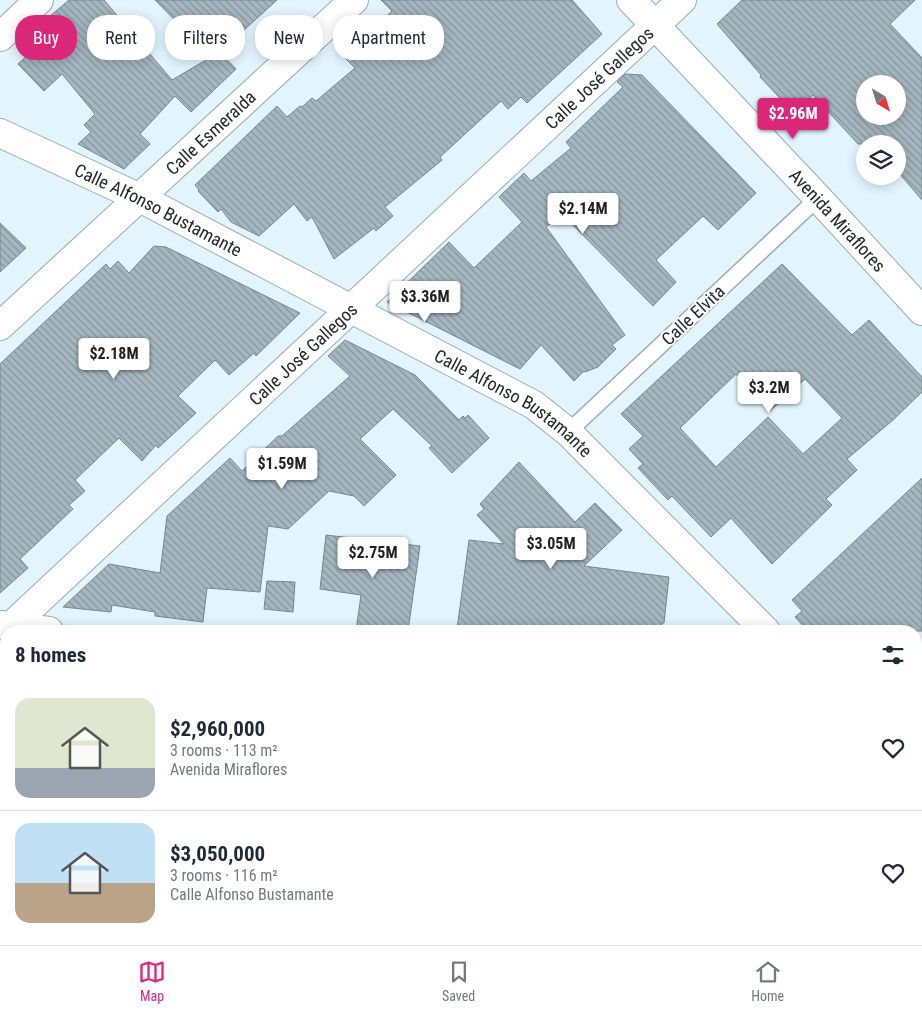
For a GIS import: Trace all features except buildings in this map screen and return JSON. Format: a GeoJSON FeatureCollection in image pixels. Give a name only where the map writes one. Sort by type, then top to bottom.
{"type":"FeatureCollection","features":[{"type":"Feature","properties":{"kind":"street"},"geometry":{"type":"LineString","coordinates":[[0,38],[39,0]]}},
{"type":"Feature","properties":{"kind":"street","name":"Calle Esmeralda"},"geometry":{"type":"LineString","coordinates":[[0,326],[354,0]]}},
{"type":"Feature","properties":{"kind":"street","name":"Avenida Miraflores"},"geometry":{"type":"LineString","coordinates":[[631,0],[922,311]]}},
{"type":"Feature","properties":{"kind":"street","name":"Calle José Gallegos"},"geometry":{"type":"LineString","coordinates":[[6,625],[682,0]]}},
{"type":"Feature","properties":{"kind":"street","name":"Calle Alfonso Bustamante"},"geometry":{"type":"LineString","coordinates":[[0,132],[140,198],[534,405],[568,432],[760,625]]}},
{"type":"Feature","properties":{"kind":"lane","name":"Calle Elvita"},"geometry":{"type":"LineString","coordinates":[[568,432],[818,198]]}}]}
